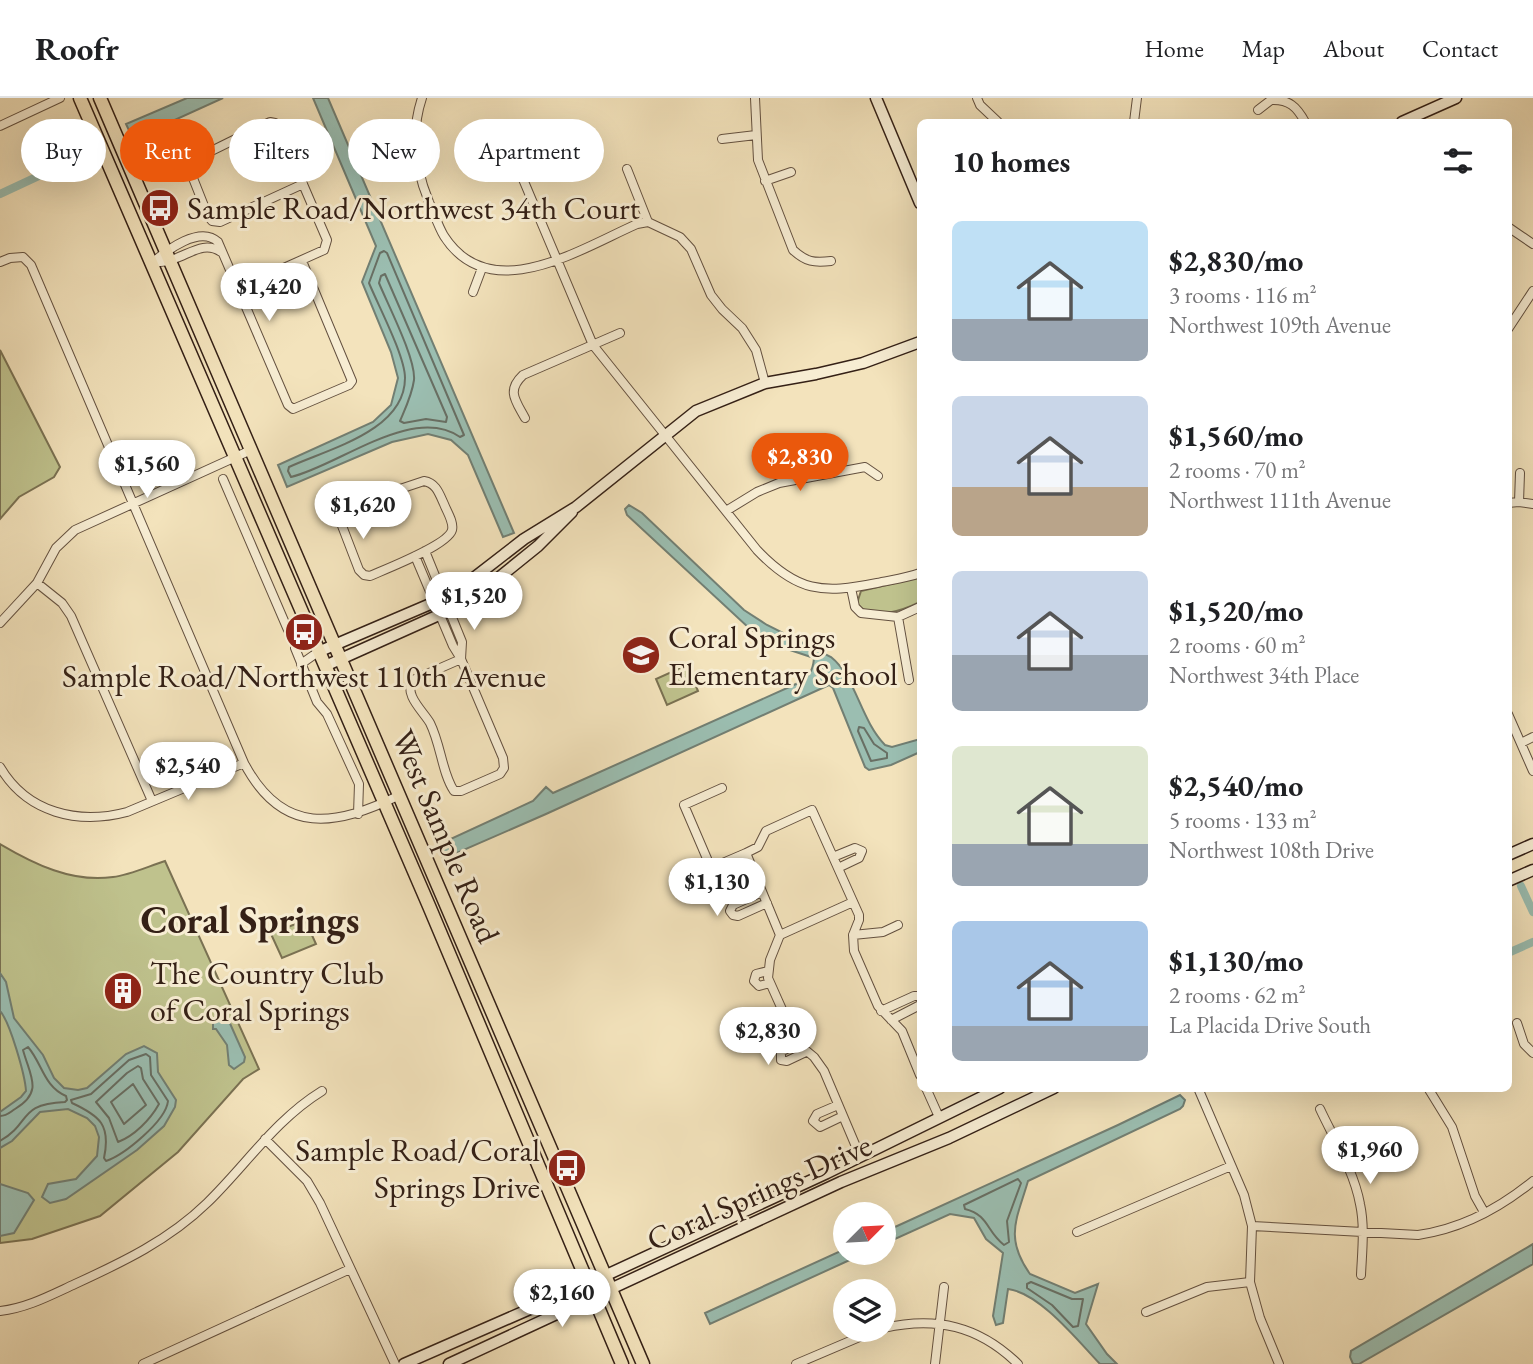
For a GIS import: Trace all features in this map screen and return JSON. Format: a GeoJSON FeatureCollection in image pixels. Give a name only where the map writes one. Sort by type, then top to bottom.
{"type":"FeatureCollection","features":[{"type":"Feature","properties":{"kind":"main road","name":"West Sample Road"},"geometry":{"type":"LineString","coordinates":[[80,98],[622,1364]]}},
{"type":"Feature","properties":{"kind":"main road","name":"West Sample Road"},"geometry":{"type":"LineString","coordinates":[[100,98],[643,1364]]}},
{"type":"Feature","properties":{"kind":"main road"},"geometry":{"type":"LineString","coordinates":[[876,98],[917,196]]}},
{"type":"Feature","properties":{"kind":"main road"},"geometry":{"type":"LineString","coordinates":[[1409,119],[1456,98]]}},
{"type":"Feature","properties":{"kind":"main road"},"geometry":{"type":"LineString","coordinates":[[318,652],[440,599],[478,576],[532,533],[576,507],[696,411],[765,383],[863,363],[917,343]]}},
{"type":"Feature","properties":{"kind":"main road"},"geometry":{"type":"LineString","coordinates":[[325,666],[444,613],[490,586],[551,535],[576,507]]}},
{"type":"Feature","properties":{"kind":"main road"},"geometry":{"type":"LineString","coordinates":[[1512,853],[1533,844]]}},
{"type":"Feature","properties":{"kind":"main road"},"geometry":{"type":"LineString","coordinates":[[1512,879],[1533,870]]}},
{"type":"Feature","properties":{"kind":"main road","name":"Coral Springs Drive"},"geometry":{"type":"LineString","coordinates":[[404,1364],[587,1284],[992,1092]]}},
{"type":"Feature","properties":{"kind":"main road","name":"Coral Springs Drive"},"geometry":{"type":"LineString","coordinates":[[449,1364],[842,1181],[949,1138],[1046,1092]]}},
{"type":"Feature","properties":{"kind":"street"},"geometry":{"type":"LineString","coordinates":[[0,126],[60,98]]}},
{"type":"Feature","properties":{"kind":"street"},"geometry":{"type":"LineString","coordinates":[[755,98],[758,160],[793,250],[804,260],[816,263],[831,261]]}},
{"type":"Feature","properties":{"kind":"street"},"geometry":{"type":"LineString","coordinates":[[977,98],[980,105],[995,119]]}},
{"type":"Feature","properties":{"kind":"street"},"geometry":{"type":"LineString","coordinates":[[1134,119],[1137,98]]}},
{"type":"Feature","properties":{"kind":"street"},"geometry":{"type":"LineString","coordinates":[[419,99],[414,137],[417,168],[444,236],[461,254],[482,268],[505,272],[532,269],[637,224],[648,222],[680,237],[691,249],[711,295],[741,328],[756,350],[765,383]]}},
{"type":"Feature","properties":{"kind":"street"},"geometry":{"type":"LineString","coordinates":[[1258,110],[1271,100],[1291,103],[1304,119]]}},
{"type":"Feature","properties":{"kind":"street"},"geometry":{"type":"LineString","coordinates":[[239,288],[324,250],[327,240],[303,184],[275,123],[187,163],[212,221],[220,222],[303,184]]}},
{"type":"Feature","properties":{"kind":"street"},"geometry":{"type":"LineString","coordinates":[[722,139],[756,135]]}},
{"type":"Feature","properties":{"kind":"street"},"geometry":{"type":"LineString","coordinates":[[626,169],[648,222]]}},
{"type":"Feature","properties":{"kind":"street"},"geometry":{"type":"LineString","coordinates":[[765,181],[791,172]]}},
{"type":"Feature","properties":{"kind":"street"},"geometry":{"type":"LineString","coordinates":[[524,182],[593,345],[776,570],[797,582],[823,589],[851,588],[917,574]]}},
{"type":"Feature","properties":{"kind":"street"},"geometry":{"type":"LineString","coordinates":[[1512,230],[1533,244]]}},
{"type":"Feature","properties":{"kind":"street"},"geometry":{"type":"LineString","coordinates":[[152,263],[203,235],[212,236],[218,242],[288,405],[293,408],[349,385],[352,381],[302,261]]}},
{"type":"Feature","properties":{"kind":"street"},"geometry":{"type":"LineString","coordinates":[[0,262],[23,257],[31,265],[253,780],[265,795],[280,806],[317,820],[358,814],[400,795]]}},
{"type":"Feature","properties":{"kind":"street"},"geometry":{"type":"LineString","coordinates":[[472,292],[482,268]]}},
{"type":"Feature","properties":{"kind":"street"},"geometry":{"type":"LineString","coordinates":[[1512,323],[1533,291]]}},
{"type":"Feature","properties":{"kind":"street"},"geometry":{"type":"LineString","coordinates":[[525,418],[515,399],[513,389],[516,381],[523,375],[620,333]]}},
{"type":"Feature","properties":{"kind":"street"},"geometry":{"type":"LineString","coordinates":[[0,623],[37,583],[56,548],[75,530],[251,450]]}},
{"type":"Feature","properties":{"kind":"street"},"geometry":{"type":"LineString","coordinates":[[726,511],[757,492],[790,480],[864,467],[878,476]]}},
{"type":"Feature","properties":{"kind":"street"},"geometry":{"type":"LineString","coordinates":[[1519,502],[1520,473]]}},
{"type":"Feature","properties":{"kind":"street"},"geometry":{"type":"LineString","coordinates":[[223,479],[288,630]]}},
{"type":"Feature","properties":{"kind":"street"},"geometry":{"type":"LineString","coordinates":[[424,481],[430,482],[436,486],[452,524],[452,532],[425,551],[370,576],[363,575],[339,518],[343,512],[385,494],[424,481]]}},
{"type":"Feature","properties":{"kind":"street"},"geometry":{"type":"LineString","coordinates":[[1512,503],[1533,504]]}},
{"type":"Feature","properties":{"kind":"street"},"geometry":{"type":"LineString","coordinates":[[425,551],[461,659],[503,758],[504,768],[500,774],[461,791],[454,791],[441,748],[430,724],[410,693],[410,685],[412,680],[461,659]]}},
{"type":"Feature","properties":{"kind":"street"},"geometry":{"type":"LineString","coordinates":[[415,556],[440,599]]}},
{"type":"Feature","properties":{"kind":"street"},"geometry":{"type":"LineString","coordinates":[[37,583],[62,603],[71,615],[152,802]]}},
{"type":"Feature","properties":{"kind":"street"},"geometry":{"type":"LineString","coordinates":[[851,588],[855,607],[861,613],[898,617],[917,608]]}},
{"type":"Feature","properties":{"kind":"street"},"geometry":{"type":"LineString","coordinates":[[898,617],[909,680]]}},
{"type":"Feature","properties":{"kind":"street"},"geometry":{"type":"LineString","coordinates":[[295,648],[317,702],[327,714],[359,784],[358,814]]}},
{"type":"Feature","properties":{"kind":"street"},"geometry":{"type":"LineString","coordinates":[[301,664],[318,652]]}},
{"type":"Feature","properties":{"kind":"street"},"geometry":{"type":"LineString","coordinates":[[1512,723],[1533,771]]}},
{"type":"Feature","properties":{"kind":"street"},"geometry":{"type":"LineString","coordinates":[[1521,743],[1533,737]]}},
{"type":"Feature","properties":{"kind":"street"},"geometry":{"type":"LineString","coordinates":[[0,767],[22,793],[40,806],[63,815],[89,819],[108,817],[152,802],[244,763]]}},
{"type":"Feature","properties":{"kind":"street"},"geometry":{"type":"LineString","coordinates":[[722,788],[684,805],[711,868],[758,847],[766,831],[813,810],[859,920],[853,935],[854,951],[881,1011],[902,1031],[917,1064]]}},
{"type":"Feature","properties":{"kind":"street"},"geometry":{"type":"LineString","coordinates":[[833,857],[855,848],[862,851],[859,858],[838,868]]}},
{"type":"Feature","properties":{"kind":"street"},"geometry":{"type":"LineString","coordinates":[[746,853],[780,935],[768,971],[770,983],[797,1043],[814,1057],[824,1071],[860,1156]]}},
{"type":"Feature","properties":{"kind":"street"},"geometry":{"type":"LineString","coordinates":[[762,892],[733,905],[730,911],[738,916],[767,903]]}},
{"type":"Feature","properties":{"kind":"street"},"geometry":{"type":"LineString","coordinates":[[780,935],[853,902]]}},
{"type":"Feature","properties":{"kind":"street"},"geometry":{"type":"LineString","coordinates":[[853,935],[883,932],[898,925]]}},
{"type":"Feature","properties":{"kind":"street"},"geometry":{"type":"LineString","coordinates":[[768,971],[756,974],[754,981],[759,986],[770,983]]}},
{"type":"Feature","properties":{"kind":"street"},"geometry":{"type":"LineString","coordinates":[[881,1011],[917,995]]}},
{"type":"Feature","properties":{"kind":"street"},"geometry":{"type":"LineString","coordinates":[[891,1020],[917,1007]]}},
{"type":"Feature","properties":{"kind":"street"},"geometry":{"type":"LineString","coordinates":[[1517,1023],[1524,1044],[1533,1053]]}},
{"type":"Feature","properties":{"kind":"street"},"geometry":{"type":"LineString","coordinates":[[797,1043],[781,1052],[781,1060],[787,1062],[806,1052]]}},
{"type":"Feature","properties":{"kind":"street"},"geometry":{"type":"LineString","coordinates":[[0,1311],[16,1309],[45,1298],[122,1263],[154,1245],[208,1202],[299,1105],[322,1091]]}},
{"type":"Feature","properties":{"kind":"street"},"geometry":{"type":"LineString","coordinates":[[928,1092],[939,1117]]}},
{"type":"Feature","properties":{"kind":"street"},"geometry":{"type":"LineString","coordinates":[[1200,1092],[1244,1195],[1252,1226],[1250,1282],[1260,1318],[1279,1364]]}},
{"type":"Feature","properties":{"kind":"street"},"geometry":{"type":"LineString","coordinates":[[1430,1092],[1452,1127],[1475,1196],[1484,1212]]}},
{"type":"Feature","properties":{"kind":"street"},"geometry":{"type":"LineString","coordinates":[[838,1105],[817,1114],[813,1121],[820,1127],[843,1116]]}},
{"type":"Feature","properties":{"kind":"street"},"geometry":{"type":"LineString","coordinates":[[1320,1109],[1354,1184],[1360,1205],[1363,1231],[1361,1275]]}},
{"type":"Feature","properties":{"kind":"street"},"geometry":{"type":"LineString","coordinates":[[265,1139],[307,1181],[320,1203],[395,1364]]}},
{"type":"Feature","properties":{"kind":"street"},"geometry":{"type":"LineString","coordinates":[[1077,1232],[1231,1166]]}},
{"type":"Feature","properties":{"kind":"street"},"geometry":{"type":"LineString","coordinates":[[1252,1226],[1418,1235],[1442,1232],[1465,1224],[1533,1181]]}},
{"type":"Feature","properties":{"kind":"street"},"geometry":{"type":"LineString","coordinates":[[143,1364],[350,1269]]}},
{"type":"Feature","properties":{"kind":"street"},"geometry":{"type":"LineString","coordinates":[[1146,1312],[1207,1287],[1250,1282]]}},
{"type":"Feature","properties":{"kind":"street"},"geometry":{"type":"LineString","coordinates":[[935,1364],[944,1287]]}},
{"type":"Feature","properties":{"kind":"street"},"geometry":{"type":"LineString","coordinates":[[896,1326],[940,1323],[982,1336],[1018,1364]]}},
{"type":"Feature","properties":{"kind":"street"},"geometry":{"type":"LineString","coordinates":[[798,1364],[849,1342]]}},
{"type":"Feature","properties":{"kind":"green space"},"geometry":{"type":"Polygon","coordinates":[[[0,350],[60,467],[54,477],[19,497],[0,519],[0,350]]]}},
{"type":"Feature","properties":{"kind":"green space"},"geometry":{"type":"Polygon","coordinates":[[[917,578],[917,603],[896,611],[878,614],[863,609],[857,603],[861,591],[917,578]]]}},
{"type":"Feature","properties":{"kind":"green space"},"geometry":{"type":"Polygon","coordinates":[[[687,665],[698,691],[667,705],[656,679],[687,665]]]}},
{"type":"Feature","properties":{"kind":"green space","name":"The Country Club of Coral Springs"},"geometry":{"type":"Polygon","coordinates":[[[0,844],[40,865],[83,877],[119,876],[165,861],[259,1069],[243,1079],[178,1152],[100,1216],[32,1239],[0,1243],[0,844]]]}},
{"type":"Feature","properties":{"kind":"green space"},"geometry":{"type":"Polygon","coordinates":[[[305,920],[316,944],[282,958],[271,934],[305,920]]]}},
{"type":"Feature","properties":{"kind":"water"},"geometry":{"type":"Polygon","coordinates":[[[187,98],[223,98],[177,119],[138,119],[187,98]]]}},
{"type":"Feature","properties":{"kind":"water"},"geometry":{"type":"Polygon","coordinates":[[[313,98],[328,98],[348,145],[348,180],[334,147],[334,119],[322,119],[313,98]]]}},
{"type":"Feature","properties":{"kind":"water"},"geometry":{"type":"Polygon","coordinates":[[[349,182],[364,182],[514,533],[503,537],[468,455],[451,440],[428,434],[392,442],[287,487],[278,465],[373,422],[391,405],[398,378],[391,352],[362,282],[376,246],[349,182]]]}},
{"type":"Feature","properties":{"kind":"water"},"geometry":{"type":"Polygon","coordinates":[[[629,505],[642,513],[744,610],[767,625],[831,657],[846,676],[870,723],[885,745],[892,747],[917,740],[917,753],[891,765],[869,770],[865,767],[833,688],[829,685],[443,859],[439,847],[444,842],[533,801],[546,787],[553,793],[796,684],[811,671],[814,658],[787,649],[750,629],[627,515],[625,509],[629,505]]]}},
{"type":"Feature","properties":{"kind":"water"},"geometry":{"type":"Polygon","coordinates":[[[0,973],[6,982],[14,1018],[43,1055],[54,1078],[64,1088],[87,1088],[126,1054],[144,1046],[157,1053],[158,1072],[176,1100],[164,1126],[137,1150],[66,1199],[50,1203],[42,1197],[48,1184],[76,1179],[97,1156],[99,1137],[95,1126],[87,1118],[68,1109],[40,1112],[12,1141],[0,1148],[0,1112],[26,1091],[16,1049],[0,1011],[0,973]]]}},
{"type":"Feature","properties":{"kind":"water"},"geometry":{"type":"Polygon","coordinates":[[[228,1019],[245,1057],[244,1062],[234,1069],[229,1065],[227,1045],[216,1029],[213,1029],[213,1021],[228,1019]]]}},
{"type":"Feature","properties":{"kind":"water"},"geometry":{"type":"Polygon","coordinates":[[[1180,1095],[1185,1100],[1180,1109],[1028,1181],[1015,1228],[1017,1249],[1030,1274],[1075,1293],[1098,1284],[1086,1324],[1117,1364],[1100,1364],[1058,1319],[1020,1292],[1008,1289],[1003,1323],[996,1325],[993,1316],[1003,1253],[986,1239],[974,1218],[950,1214],[896,1239],[896,1227],[1180,1095]]]}},
{"type":"Feature","properties":{"kind":"water"},"geometry":{"type":"Polygon","coordinates":[[[0,1184],[28,1193],[34,1200],[14,1233],[0,1236],[0,1184]]]}},
{"type":"Feature","properties":{"kind":"water"},"geometry":{"type":"Polygon","coordinates":[[[1533,1244],[1533,1264],[1359,1364],[1353,1364],[1351,1351],[1533,1244]]]}},
{"type":"Feature","properties":{"kind":"water"},"geometry":{"type":"Polygon","coordinates":[[[833,1254],[833,1265],[839,1265],[710,1324],[705,1313],[833,1254]]]}},
{"type":"Feature","properties":{"kind":"waterway"},"geometry":{"type":"LineString","coordinates":[[0,194],[26,182]]}},
{"type":"Feature","properties":{"kind":"waterway"},"geometry":{"type":"LineString","coordinates":[[1521,886],[1533,912]]}},
{"type":"Feature","properties":{"kind":"waterway"},"geometry":{"type":"LineString","coordinates":[[1512,951],[1533,942]]}},
{"type":"Feature","properties":{"kind":"place","name":"Sample Road/Northwest 34th Court"},"geometry":{"type":"Point","coordinates":[160,208]}},
{"type":"Feature","properties":{"kind":"place","name":"Sample Road/Northwest 110th Avenue"},"geometry":{"type":"Point","coordinates":[304,632]}},
{"type":"Feature","properties":{"kind":"place","name":"Coral Springs Elementary School"},"geometry":{"type":"Point","coordinates":[641,655]}},
{"type":"Feature","properties":{"kind":"place","name":"The Country Club of Coral Springs"},"geometry":{"type":"Point","coordinates":[123,991]}},
{"type":"Feature","properties":{"kind":"place","name":"Sample Road/Coral Springs Drive"},"geometry":{"type":"Point","coordinates":[567,1168]}},
{"type":"Feature","properties":{"kind":"district","name":"Coral Springs"},"geometry":{"type":"Point","coordinates":[250,919]}}]}
